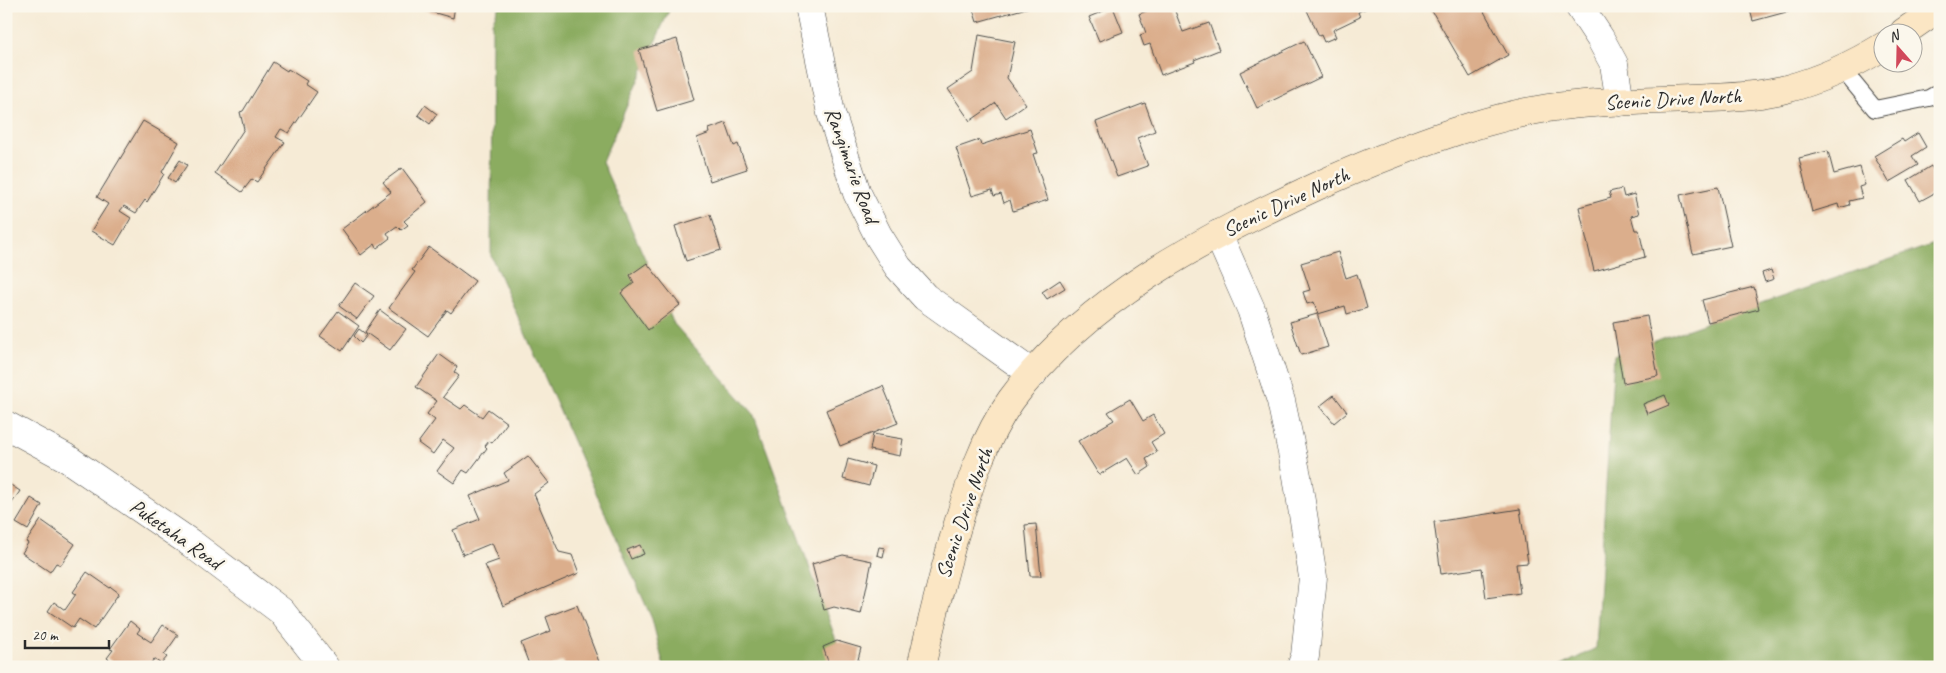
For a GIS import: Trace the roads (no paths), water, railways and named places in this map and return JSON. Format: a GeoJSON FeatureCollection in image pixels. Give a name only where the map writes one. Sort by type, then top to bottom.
{"type":"FeatureCollection","features":[{"type":"Feature","properties":{"kind":"main road"},"geometry":{"type":"LineString","coordinates":[[1918,22],[1940,6]]}},
{"type":"Feature","properties":{"kind":"main road","name":"Scenic Drive North"},"geometry":{"type":"LineString","coordinates":[[921,667],[938,590],[979,459],[1011,401],[1059,345],[1120,295],[1165,265],[1218,234],[1338,177],[1384,157],[1459,131],[1546,108],[1620,102],[1739,97],[1785,90],[1842,69],[1874,51]]}},
{"type":"Feature","properties":{"kind":"street","name":"Rangimarie Road"},"geometry":{"type":"LineString","coordinates":[[809,6],[832,113],[857,193],[878,235],[898,267],[925,297],[1033,374]]}},
{"type":"Feature","properties":{"kind":"street"},"geometry":{"type":"LineString","coordinates":[[1579,6],[1614,64],[1620,102]]}},
{"type":"Feature","properties":{"kind":"street"},"geometry":{"type":"LineString","coordinates":[[1218,234],[1251,309],[1278,392],[1297,476],[1313,577],[1305,656],[1301,667]]}},
{"type":"Feature","properties":{"kind":"street","name":"Puketaha Road"},"geometry":{"type":"LineString","coordinates":[[6,425],[65,457],[192,544],[281,611],[325,667]]}},
{"type":"Feature","properties":{"kind":"lane"},"geometry":{"type":"LineString","coordinates":[[1842,69],[1874,109],[1929,98],[1940,92]]}}]}
